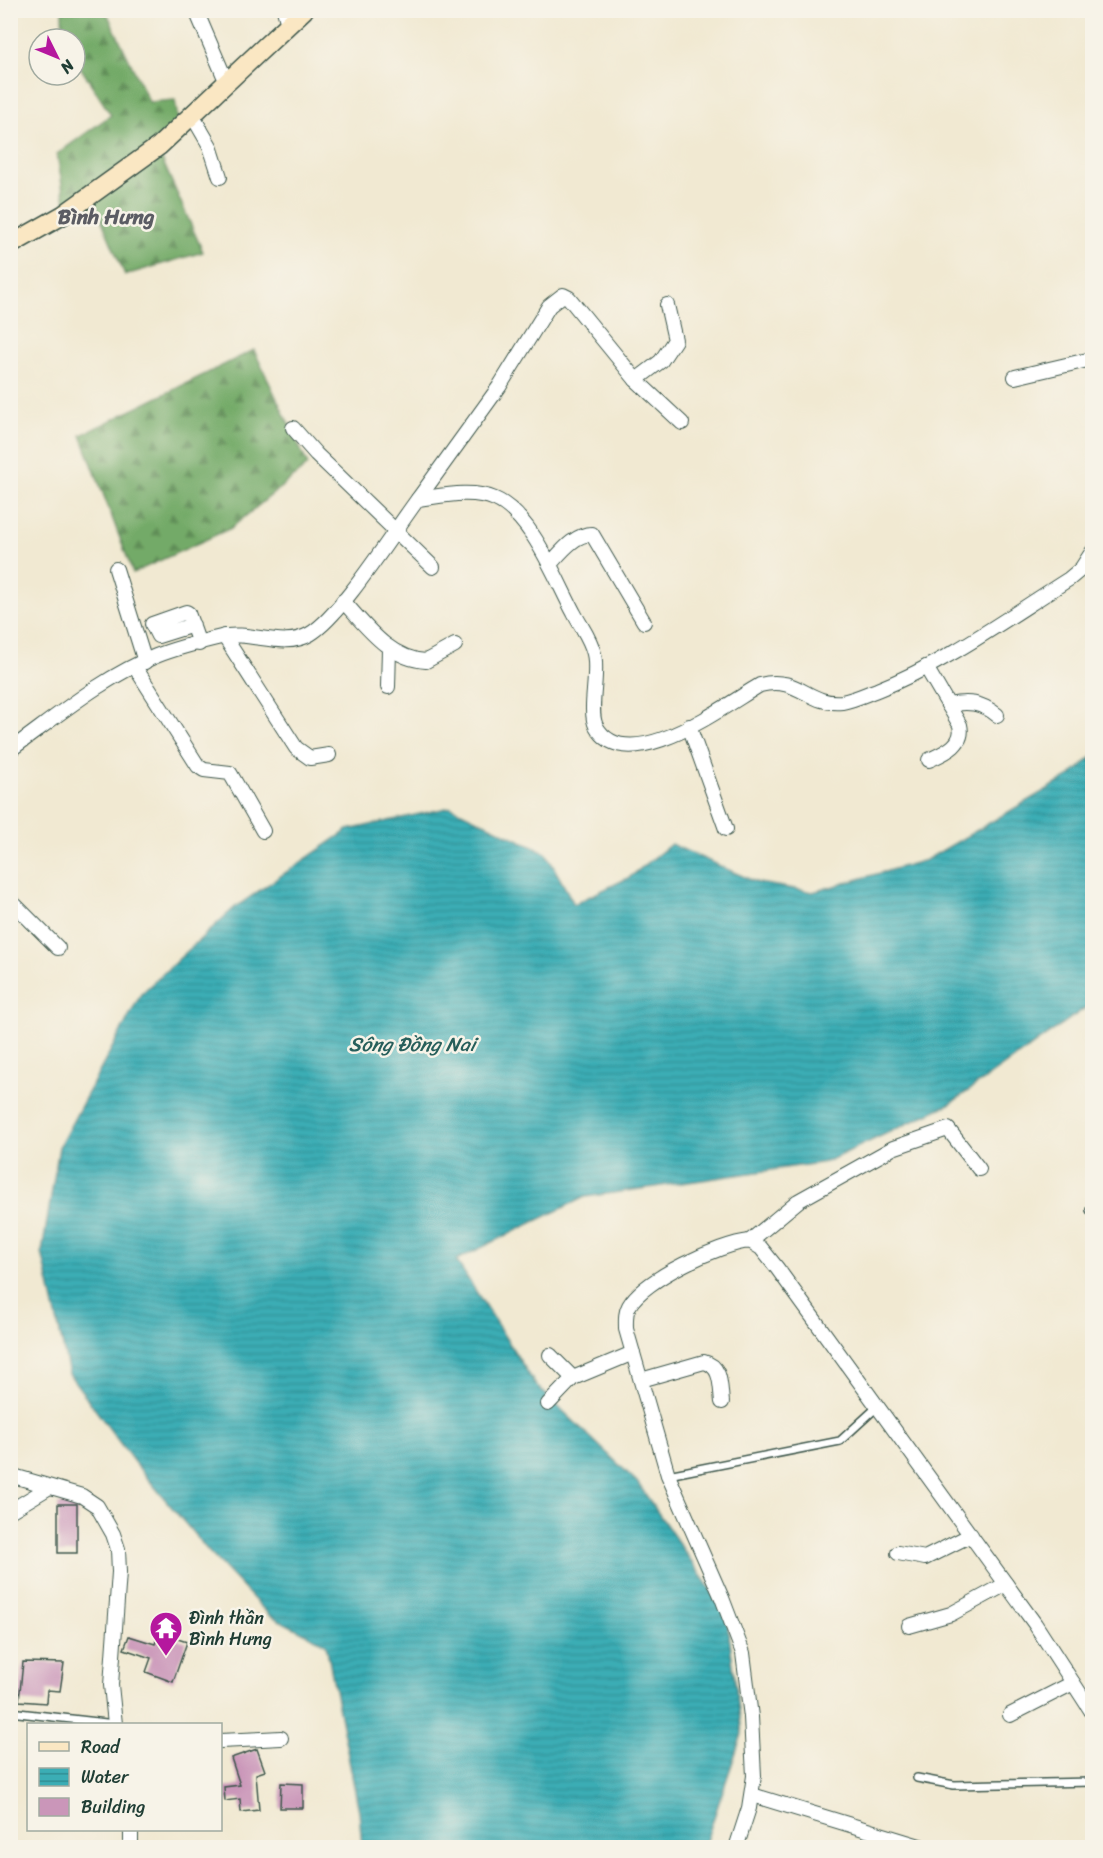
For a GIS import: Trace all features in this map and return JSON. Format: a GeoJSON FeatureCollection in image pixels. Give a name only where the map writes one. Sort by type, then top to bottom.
{"type":"FeatureCollection","features":[{"type":"Feature","properties":{"kind":"main road"},"geometry":{"type":"LineString","coordinates":[[10,245],[63,215],[159,146],[227,83],[286,18],[304,10]]}},
{"type":"Feature","properties":{"kind":"street"},"geometry":{"type":"LineString","coordinates":[[197,13],[227,83]]}},
{"type":"Feature","properties":{"kind":"street"},"geometry":{"type":"LineString","coordinates":[[192,115],[210,146],[220,177]]}},
{"type":"Feature","properties":{"kind":"street"},"geometry":{"type":"LineString","coordinates":[[10,750],[102,685],[140,664],[224,636],[296,640],[315,631],[343,601],[499,387],[555,298],[563,295],[569,298],[636,380],[682,423]]}},
{"type":"Feature","properties":{"kind":"street"},"geometry":{"type":"LineString","coordinates":[[636,380],[661,362],[675,340],[667,305]]}},
{"type":"Feature","properties":{"kind":"street"},"geometry":{"type":"LineString","coordinates":[[1015,377],[1092,359]]}},
{"type":"Feature","properties":{"kind":"street"},"geometry":{"type":"LineString","coordinates":[[293,428],[316,454],[433,567]]}},
{"type":"Feature","properties":{"kind":"street"},"geometry":{"type":"LineString","coordinates":[[418,499],[452,495],[480,495],[495,499],[519,519],[551,563],[594,652],[596,684],[593,714],[595,725],[603,735],[622,746],[645,745],[689,726],[760,685],[784,681],[817,699],[843,702],[899,681],[926,667],[1069,579],[1081,569],[1092,552]]}},
{"type":"Feature","properties":{"kind":"street"},"geometry":{"type":"LineString","coordinates":[[551,563],[577,538],[584,534],[592,534],[644,622]]}},
{"type":"Feature","properties":{"kind":"street"},"geometry":{"type":"LineString","coordinates":[[116,569],[140,664],[198,766],[204,770],[230,773],[263,831]]}},
{"type":"Feature","properties":{"kind":"street"},"geometry":{"type":"LineString","coordinates":[[343,601],[389,649],[426,661],[455,645]]}},
{"type":"Feature","properties":{"kind":"street"},"geometry":{"type":"LineString","coordinates":[[193,625],[199,644]]}},
{"type":"Feature","properties":{"kind":"street"},"geometry":{"type":"LineString","coordinates":[[224,636],[296,748],[310,758],[328,754]]}},
{"type":"Feature","properties":{"kind":"street"},"geometry":{"type":"LineString","coordinates":[[388,687],[389,649]]}},
{"type":"Feature","properties":{"kind":"street"},"geometry":{"type":"LineString","coordinates":[[926,667],[963,734],[959,742],[929,760]]}},
{"type":"Feature","properties":{"kind":"street"},"geometry":{"type":"LineString","coordinates":[[948,705],[974,703],[984,705],[997,715]]}},
{"type":"Feature","properties":{"kind":"street"},"geometry":{"type":"LineString","coordinates":[[689,726],[726,829]]}},
{"type":"Feature","properties":{"kind":"street"},"geometry":{"type":"LineString","coordinates":[[10,900],[58,948]]}},
{"type":"Feature","properties":{"kind":"street"},"geometry":{"type":"LineString","coordinates":[[736,1848],[752,1795],[754,1776],[751,1717],[743,1653],[722,1598],[668,1475],[633,1353],[626,1317],[633,1299],[658,1280],[703,1256],[738,1242],[750,1240],[798,1201],[893,1148],[948,1128],[979,1169]]}},
{"type":"Feature","properties":{"kind":"street"},"geometry":{"type":"LineString","coordinates":[[750,1240],[761,1248],[777,1268],[876,1408],[971,1535],[1092,1712]]}},
{"type":"Feature","properties":{"kind":"street"},"geometry":{"type":"LineString","coordinates":[[548,1404],[573,1378],[633,1353]]}},
{"type":"Feature","properties":{"kind":"street"},"geometry":{"type":"LineString","coordinates":[[550,1355],[573,1378]]}},
{"type":"Feature","properties":{"kind":"street"},"geometry":{"type":"LineString","coordinates":[[641,1380],[704,1362],[712,1364],[717,1368],[722,1402]]}},
{"type":"Feature","properties":{"kind":"street"},"geometry":{"type":"LineString","coordinates":[[10,1475],[30,1479],[48,1488],[82,1496],[97,1506],[118,1549],[111,1685],[115,1723]]}},
{"type":"Feature","properties":{"kind":"street"},"geometry":{"type":"LineString","coordinates":[[10,1510],[48,1488]]}},
{"type":"Feature","properties":{"kind":"street"},"geometry":{"type":"LineString","coordinates":[[898,1553],[925,1558],[971,1535]]}},
{"type":"Feature","properties":{"kind":"street"},"geometry":{"type":"LineString","coordinates":[[909,1626],[951,1614],[1006,1584]]}},
{"type":"Feature","properties":{"kind":"street"},"geometry":{"type":"LineString","coordinates":[[1010,1715],[1073,1683]]}},
{"type":"Feature","properties":{"kind":"street"},"geometry":{"type":"LineString","coordinates":[[222,1741],[281,1738]]}},
{"type":"Feature","properties":{"kind":"street"},"geometry":{"type":"LineString","coordinates":[[752,1795],[916,1846]]}},
{"type":"Feature","properties":{"kind":"street"},"geometry":{"type":"LineString","coordinates":[[131,1831],[131,1848]]}},
{"type":"Feature","properties":{"kind":"lane"},"geometry":{"type":"LineString","coordinates":[[668,1475],[840,1441],[876,1408]]}},
{"type":"Feature","properties":{"kind":"lane"},"geometry":{"type":"LineString","coordinates":[[10,1712],[106,1723]]}},
{"type":"Feature","properties":{"kind":"lane"},"geometry":{"type":"LineString","coordinates":[[917,1778],[954,1785],[1092,1782]]}},
{"type":"Feature","properties":{"kind":"green space"},"geometry":{"type":"Polygon","coordinates":[[[62,11],[106,11],[149,102],[175,100],[181,140],[160,155],[203,252],[125,275],[101,219],[65,203],[57,154],[111,115],[87,78],[87,27],[63,27],[62,11]]]}},
{"type":"Feature","properties":{"kind":"green space"},"geometry":{"type":"Polygon","coordinates":[[[254,350],[308,465],[231,528],[133,573],[81,435],[254,350]]]}},
{"type":"Feature","properties":{"kind":"water","name":"Sông Đồng Nai"},"geometry":{"type":"Polygon","coordinates":[[[1092,757],[1092,1003],[951,1103],[826,1162],[585,1197],[456,1260],[535,1384],[637,1482],[726,1612],[742,1734],[704,1847],[674,1845],[673,1848],[362,1847],[359,1811],[326,1644],[269,1615],[209,1552],[134,1462],[69,1374],[42,1252],[59,1147],[141,994],[234,908],[348,830],[451,807],[546,853],[574,904],[630,877],[671,844],[758,883],[813,892],[926,860],[1070,776],[1092,757]]]}},
{"type":"Feature","properties":{"kind":"building"},"geometry":{"type":"Polygon","coordinates":[[[58,1504],[77,1504],[77,1553],[58,1553],[58,1504]]]}},
{"type":"Feature","properties":{"kind":"building","name":"Đình thần Bình Hưng"},"geometry":{"type":"Polygon","coordinates":[[[159,1633],[187,1642],[173,1682],[146,1672],[151,1658],[124,1649],[129,1636],[155,1644],[159,1633]]]}},
{"type":"Feature","properties":{"kind":"building"},"geometry":{"type":"Polygon","coordinates":[[[23,1662],[64,1663],[60,1691],[47,1690],[46,1703],[19,1701],[23,1662]]]}},
{"type":"Feature","properties":{"kind":"building"},"geometry":{"type":"Polygon","coordinates":[[[257,1749],[265,1771],[256,1774],[259,1810],[241,1812],[240,1799],[225,1801],[224,1787],[240,1785],[231,1758],[257,1749]]]}},
{"type":"Feature","properties":{"kind":"building"},"geometry":{"type":"Polygon","coordinates":[[[281,1783],[303,1784],[303,1808],[280,1808],[281,1783]]]}},
{"type":"Feature","properties":{"kind":"place","name":"Đình thần Bình Hưng"},"geometry":{"type":"Point","coordinates":[166,1657]}},
{"type":"Feature","properties":{"kind":"district","name":"Bình Hưng"},"geometry":{"type":"Point","coordinates":[106,217]}}]}
